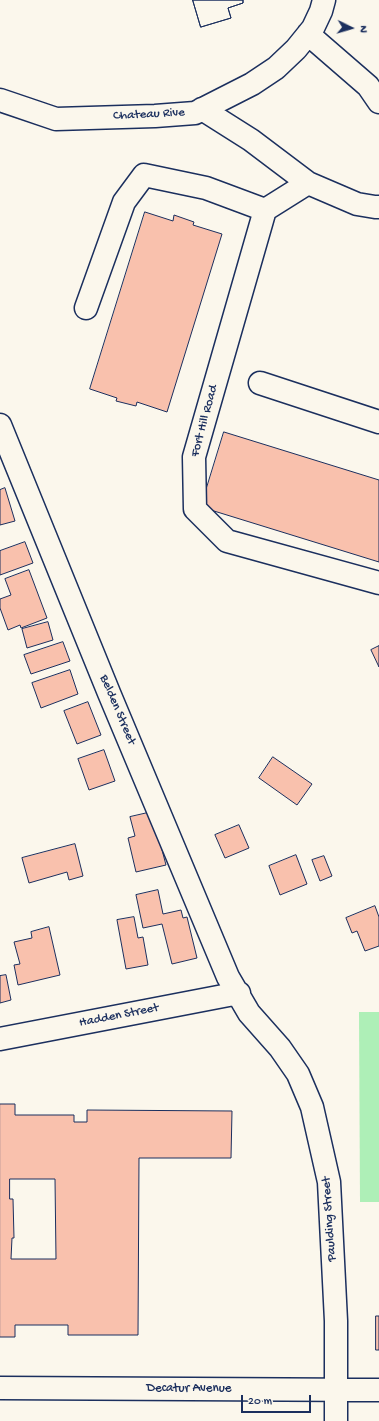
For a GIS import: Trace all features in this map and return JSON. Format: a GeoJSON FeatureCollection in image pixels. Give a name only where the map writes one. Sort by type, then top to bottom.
{"type":"FeatureCollection","features":[{"type":"Feature","properties":{"kind":"street","name":"Chateau Rive"},"geometry":{"type":"LineString","coordinates":[[0,100],[56,119],[155,116],[195,113],[252,84],[276,68],[296,49],[308,34],[322,11],[324,0]]}},
{"type":"Feature","properties":{"kind":"street"},"geometry":{"type":"LineString","coordinates":[[308,34],[368,86],[379,102]]}},
{"type":"Feature","properties":{"kind":"street"},"geometry":{"type":"LineString","coordinates":[[202,109],[252,140],[308,183],[357,204],[379,207]]}},
{"type":"Feature","properties":{"kind":"street"},"geometry":{"type":"LineString","coordinates":[[86,308],[124,202],[144,175],[206,188],[264,210],[308,183]]}},
{"type":"Feature","properties":{"kind":"street","name":"Fort Hill Road"},"geometry":{"type":"LineString","coordinates":[[264,210],[194,457],[194,508],[227,541],[379,583]]}},
{"type":"Feature","properties":{"kind":"street"},"geometry":{"type":"LineString","coordinates":[[260,383],[379,422]]}},
{"type":"Feature","properties":{"kind":"street","name":"Belden Street"},"geometry":{"type":"LineString","coordinates":[[0,425],[118,715],[228,977],[239,993]]}},
{"type":"Feature","properties":{"kind":"street","name":"Hadden Street"},"geometry":{"type":"LineString","coordinates":[[0,1039],[239,993]]}},
{"type":"Feature","properties":{"kind":"street","name":"Paulding Street"},"geometry":{"type":"LineString","coordinates":[[239,993],[249,1013],[280,1048],[298,1074],[312,1106],[329,1182],[336,1320],[336,1421]]}},
{"type":"Feature","properties":{"kind":"street","name":"Decatur Avenue"},"geometry":{"type":"LineString","coordinates":[[0,1388],[379,1390]]}},
{"type":"Feature","properties":{"kind":"green space"},"geometry":{"type":"Polygon","coordinates":[[[359,1012],[379,1012],[379,1202],[360,1202],[359,1012]]]}},
{"type":"Feature","properties":{"kind":"building"},"geometry":{"type":"Polygon","coordinates":[[[193,0],[243,0],[243,3],[228,8],[231,18],[201,27],[193,0]]]}},
{"type":"Feature","properties":{"kind":"building"},"geometry":{"type":"Polygon","coordinates":[[[193,0],[243,0],[243,3],[228,8],[231,18],[201,27],[193,0]]]}},
{"type":"Feature","properties":{"kind":"building"},"geometry":{"type":"Polygon","coordinates":[[[145,212],[173,221],[174,215],[194,222],[193,225],[222,234],[167,412],[137,402],[136,406],[116,401],[117,398],[90,389],[145,212]]]}},
{"type":"Feature","properties":{"kind":"building"},"geometry":{"type":"Polygon","coordinates":[[[224,432],[379,480],[379,562],[201,507],[224,432]]]}},
{"type":"Feature","properties":{"kind":"building"},"geometry":{"type":"Polygon","coordinates":[[[5,488],[15,521],[0,525],[0,490],[5,488]]]}},
{"type":"Feature","properties":{"kind":"building"},"geometry":{"type":"Polygon","coordinates":[[[25,542],[33,563],[0,575],[0,551],[25,542]]]}},
{"type":"Feature","properties":{"kind":"building"},"geometry":{"type":"Polygon","coordinates":[[[29,570],[47,618],[21,628],[20,625],[8,630],[0,608],[0,599],[11,595],[5,579],[29,570]]]}},
{"type":"Feature","properties":{"kind":"building"},"geometry":{"type":"Polygon","coordinates":[[[48,622],[53,640],[27,648],[22,629],[48,622]]]}},
{"type":"Feature","properties":{"kind":"building"},"geometry":{"type":"Polygon","coordinates":[[[63,642],[70,661],[31,674],[24,655],[63,642]]]}},
{"type":"Feature","properties":{"kind":"building"},"geometry":{"type":"Polygon","coordinates":[[[379,646],[379,667],[371,650],[379,646]]]}},
{"type":"Feature","properties":{"kind":"building"},"geometry":{"type":"Polygon","coordinates":[[[70,670],[78,694],[41,708],[32,683],[70,670]]]}},
{"type":"Feature","properties":{"kind":"building"},"geometry":{"type":"Polygon","coordinates":[[[88,702],[101,735],[77,744],[64,711],[88,702]]]}},
{"type":"Feature","properties":{"kind":"building"},"geometry":{"type":"Polygon","coordinates":[[[104,750],[115,781],[89,790],[78,759],[104,750]]]}},
{"type":"Feature","properties":{"kind":"building"},"geometry":{"type":"Polygon","coordinates":[[[273,757],[312,784],[297,805],[259,778],[273,757]]]}},
{"type":"Feature","properties":{"kind":"building"},"geometry":{"type":"Polygon","coordinates":[[[152,812],[166,865],[136,872],[128,838],[135,836],[130,817],[152,812]]]}},
{"type":"Feature","properties":{"kind":"building"},"geometry":{"type":"Polygon","coordinates":[[[239,825],[249,848],[225,858],[215,835],[239,825]]]}},
{"type":"Feature","properties":{"kind":"building"},"geometry":{"type":"Polygon","coordinates":[[[75,844],[83,876],[69,880],[67,872],[29,883],[22,858],[75,844]]]}},
{"type":"Feature","properties":{"kind":"building"},"geometry":{"type":"Polygon","coordinates":[[[296,855],[307,884],[280,895],[269,866],[296,855]]]}},
{"type":"Feature","properties":{"kind":"building"},"geometry":{"type":"Polygon","coordinates":[[[324,856],[332,876],[320,881],[312,860],[324,856]]]}},
{"type":"Feature","properties":{"kind":"building"},"geometry":{"type":"Polygon","coordinates":[[[158,890],[163,914],[181,910],[183,918],[187,917],[197,958],[172,964],[162,924],[143,928],[136,895],[158,890]]]}},
{"type":"Feature","properties":{"kind":"building"},"geometry":{"type":"Polygon","coordinates":[[[375,906],[379,917],[379,946],[365,951],[357,931],[352,933],[346,918],[375,906]]]}},
{"type":"Feature","properties":{"kind":"building"},"geometry":{"type":"Polygon","coordinates":[[[134,917],[138,938],[143,937],[148,965],[126,969],[117,920],[134,917]]]}},
{"type":"Feature","properties":{"kind":"building"},"geometry":{"type":"Polygon","coordinates":[[[49,927],[60,975],[18,985],[14,965],[20,964],[14,942],[32,938],[31,932],[49,927]]]}},
{"type":"Feature","properties":{"kind":"building"},"geometry":{"type":"Polygon","coordinates":[[[6,975],[11,1000],[0,1003],[0,976],[6,975]]]}},
{"type":"Feature","properties":{"kind":"building"},"geometry":{"type":"Polygon","coordinates":[[[0,1104],[15,1104],[15,1115],[74,1115],[74,1122],[87,1122],[87,1110],[232,1111],[231,1158],[139,1158],[138,1335],[68,1335],[68,1325],[15,1325],[15,1337],[0,1337],[0,1104]],[[10,1179],[10,1199],[13,1199],[14,1238],[12,1238],[11,1259],[56,1259],[55,1179],[10,1179]]]}},
{"type":"Feature","properties":{"kind":"building"},"geometry":{"type":"Polygon","coordinates":[[[376,1316],[379,1316],[379,1350],[376,1350],[376,1316]]]}}]}
